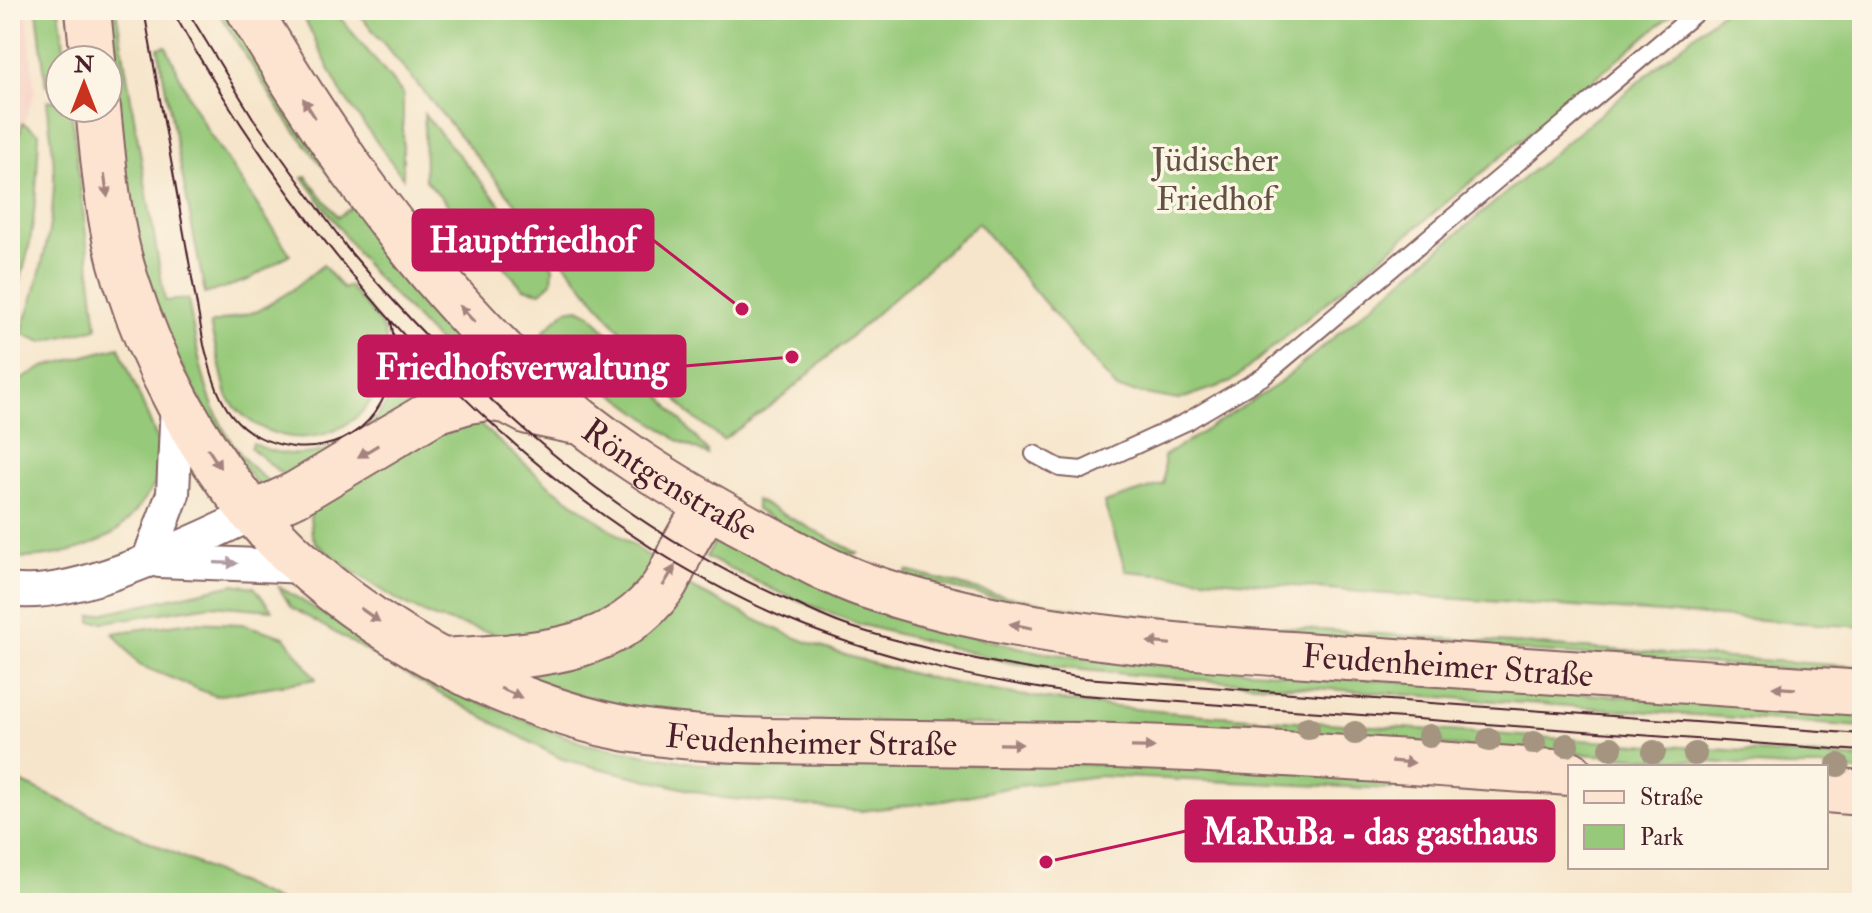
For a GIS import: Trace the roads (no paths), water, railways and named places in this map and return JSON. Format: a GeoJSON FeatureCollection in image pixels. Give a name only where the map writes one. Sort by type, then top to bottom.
{"type":"FeatureCollection","features":[{"type":"Feature","properties":{"kind":"main road"},"geometry":{"type":"LineString","coordinates":[[88,10],[91,44]]}},
{"type":"Feature","properties":{"kind":"main road","name":"Röntgenstraße"},"geometry":{"type":"LineString","coordinates":[[249,10],[323,130],[405,241],[446,292],[535,382],[647,468],[708,506],[851,579]]}},
{"type":"Feature","properties":{"kind":"main road"},"geometry":{"type":"LineString","coordinates":[[100,124],[106,186],[120,259],[146,332],[177,401]]}},
{"type":"Feature","properties":{"kind":"main road"},"geometry":{"type":"LineString","coordinates":[[253,514],[296,494],[435,411],[468,401],[488,398],[509,402],[528,412],[586,424]]}},
{"type":"Feature","properties":{"kind":"main road","name":"Feudenheimer Straße"},"geometry":{"type":"LineString","coordinates":[[177,401],[253,514],[308,567],[365,613],[440,661],[530,702],[625,728],[731,741],[1202,748],[1568,773]]}},
{"type":"Feature","properties":{"kind":"main road"},"geometry":{"type":"LineString","coordinates":[[440,661],[551,652],[584,644],[615,630],[642,610],[662,589],[708,506]]}},
{"type":"Feature","properties":{"kind":"main road","name":"Feudenheimer Straße"},"geometry":{"type":"LineString","coordinates":[[851,579],[945,609],[1011,624],[1098,637],[1220,649],[1862,693]]}},
{"type":"Feature","properties":{"kind":"main road"},"geometry":{"type":"LineString","coordinates":[[1828,790],[1862,793]]}},
{"type":"Feature","properties":{"kind":"street"},"geometry":{"type":"LineString","coordinates":[[148,561],[173,494],[177,401]]}},
{"type":"Feature","properties":{"kind":"street"},"geometry":{"type":"LineString","coordinates":[[10,590],[21,592],[66,586],[148,561],[253,514]]}},
{"type":"Feature","properties":{"kind":"street"},"geometry":{"type":"LineString","coordinates":[[148,561],[308,567]]}},
{"type":"Feature","properties":{"kind":"lane"},"geometry":{"type":"LineString","coordinates":[[1034,454],[1060,468],[1082,470],[1186,422],[1264,376],[1699,10]]}},
{"type":"Feature","properties":{"kind":"tram line"},"geometry":{"type":"LineString","coordinates":[[144,10],[204,345],[216,386],[231,414],[256,435],[285,446],[319,446],[342,440],[360,428],[375,412],[386,392],[394,346],[391,321]]}},
{"type":"Feature","properties":{"kind":"tram line"},"geometry":{"type":"LineString","coordinates":[[172,10],[228,104],[291,197],[362,287],[439,372],[522,451],[611,521],[706,580],[806,627],[942,669],[1082,695],[1862,751]]}},
{"type":"Feature","properties":{"kind":"tram line"},"geometry":{"type":"LineString","coordinates":[[187,10],[253,118],[353,256]]}},
{"type":"Feature","properties":{"kind":"tram line"},"geometry":{"type":"LineString","coordinates":[[346,247],[443,353],[495,403],[549,451],[606,495],[665,535],[727,571],[848,626],[965,657],[1084,678],[1862,734]]}},
{"type":"Feature","properties":{"kind":"place","name":"Hauptfriedhof"},"geometry":{"type":"Point","coordinates":[742,309]}},
{"type":"Feature","properties":{"kind":"place","name":"Friedhofsverwaltung"},"geometry":{"type":"Point","coordinates":[792,357]}},
{"type":"Feature","properties":{"kind":"place","name":"MaRuBa - das gasthaus"},"geometry":{"type":"Point","coordinates":[1046,862]}},
{"type":"Feature","properties":{"kind":"park label","name":"Jüdischer Friedhof"},"geometry":{"type":"Point","coordinates":[1215,178]}}]}
